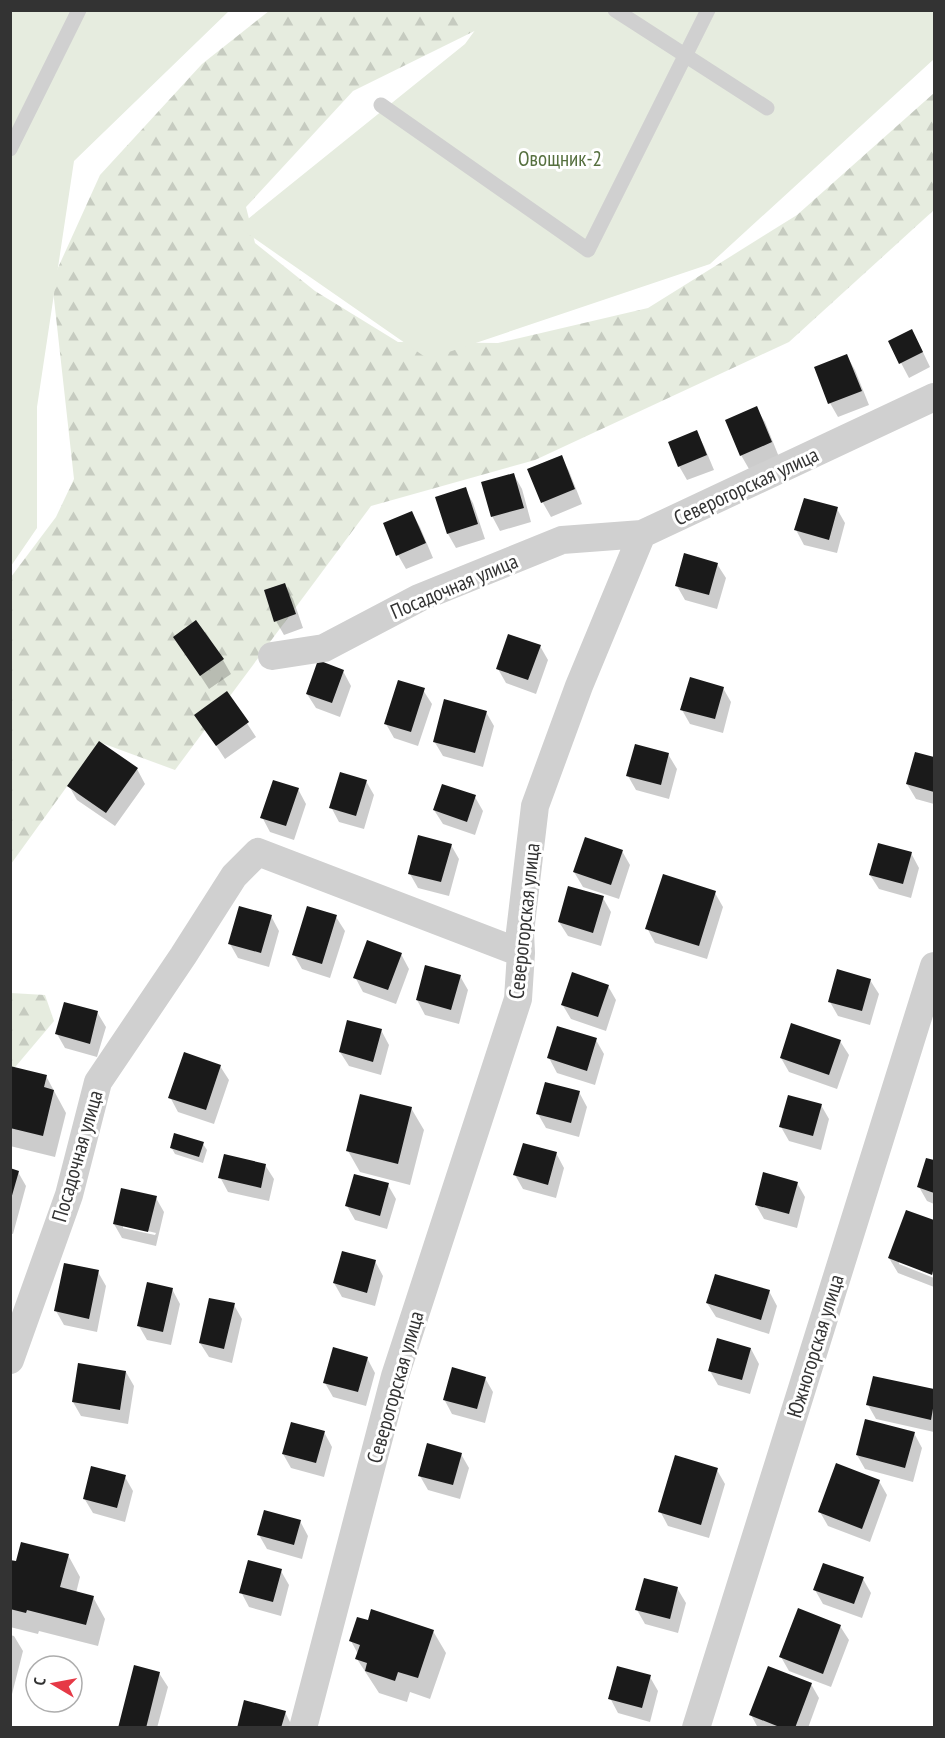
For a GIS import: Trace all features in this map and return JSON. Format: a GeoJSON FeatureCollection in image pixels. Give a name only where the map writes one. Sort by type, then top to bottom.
{"type":"FeatureCollection","features":[{"type":"Feature","properties":{"kind":"street","name":"Северогорская улица"},"geometry":{"type":"LineString","coordinates":[[303,1728],[395,1376],[518,999],[520,932],[536,806],[579,686],[642,534],[934,397]]}},
{"type":"Feature","properties":{"kind":"street","name":"Посадочная улица"},"geometry":{"type":"LineString","coordinates":[[272,656],[324,648],[419,598],[562,540],[642,534]]}},
{"type":"Feature","properties":{"kind":"street","name":"Посадочная улица"},"geometry":{"type":"LineString","coordinates":[[10,1360],[69,1195],[98,1082],[234,876],[258,852],[521,952]]}},
{"type":"Feature","properties":{"kind":"street","name":"Южногорская улица"},"geometry":{"type":"LineString","coordinates":[[696,1728],[934,966]]}},
{"type":"Feature","properties":{"kind":"lane"},"geometry":{"type":"LineString","coordinates":[[10,149],[79,10]]}},
{"type":"Feature","properties":{"kind":"lane"},"geometry":{"type":"LineString","coordinates":[[615,10],[767,108]]}},
{"type":"Feature","properties":{"kind":"lane"},"geometry":{"type":"LineString","coordinates":[[381,105],[588,250],[708,10]]}},
{"type":"Feature","properties":{"kind":"green space"},"geometry":{"type":"Polygon","coordinates":[[[11,11],[229,11],[74,161],[37,407],[37,528],[11,566],[11,11]]]}},
{"type":"Feature","properties":{"kind":"green space"},"geometry":{"type":"Polygon","coordinates":[[[269,11],[513,11],[353,91],[246,207],[255,243],[315,291],[398,342],[498,343],[648,308],[797,215],[934,93],[934,210],[789,342],[535,460],[371,506],[175,770],[99,742],[11,864],[11,577],[56,517],[74,479],[52,281],[100,175],[202,64],[269,11]]]}},
{"type":"Feature","properties":{"kind":"green space","name":"Овощник-2"},"geometry":{"type":"Polygon","coordinates":[[[489,11],[934,11],[934,59],[710,264],[428,359],[238,227],[465,44],[489,11]]]}},
{"type":"Feature","properties":{"kind":"green space"},"geometry":{"type":"Polygon","coordinates":[[[11,993],[45,995],[54,1021],[11,1072],[11,993]]]}},
{"type":"Feature","properties":{"kind":"building"},"geometry":{"type":"Polygon","coordinates":[[[912,329],[923,352],[899,364],[888,341],[912,329]]]}},
{"type":"Feature","properties":{"kind":"building"},"geometry":{"type":"Polygon","coordinates":[[[847,354],[862,391],[828,404],[814,367],[847,354]]]}},
{"type":"Feature","properties":{"kind":"building"},"geometry":{"type":"Polygon","coordinates":[[[757,406],[772,442],[740,456],[725,420],[757,406]]]}},
{"type":"Feature","properties":{"kind":"building"},"geometry":{"type":"Polygon","coordinates":[[[697,430],[707,455],[678,467],[668,442],[697,430]]]}},
{"type":"Feature","properties":{"kind":"building"},"geometry":{"type":"Polygon","coordinates":[[[562,455],[575,489],[541,503],[527,469],[562,455]]]}},
{"type":"Feature","properties":{"kind":"building"},"geometry":{"type":"Polygon","coordinates":[[[514,473],[524,508],[491,517],[481,482],[514,473]]]}},
{"type":"Feature","properties":{"kind":"building"},"geometry":{"type":"Polygon","coordinates":[[[466,487],[478,524],[447,534],[435,497],[466,487]]]}},
{"type":"Feature","properties":{"kind":"building"},"geometry":{"type":"Polygon","coordinates":[[[804,498],[838,507],[829,540],[794,530],[804,498]]]}},
{"type":"Feature","properties":{"kind":"building"},"geometry":{"type":"Polygon","coordinates":[[[412,511],[426,543],[396,556],[383,523],[412,511]]]}},
{"type":"Feature","properties":{"kind":"building"},"geometry":{"type":"Polygon","coordinates":[[[684,553],[718,563],[709,595],[675,586],[684,553]]]}},
{"type":"Feature","properties":{"kind":"building"},"geometry":{"type":"Polygon","coordinates":[[[285,583],[296,614],[274,622],[264,590],[285,583]]]}},
{"type":"Feature","properties":{"kind":"building"},"geometry":{"type":"Polygon","coordinates":[[[196,620],[224,659],[200,676],[173,637],[196,620]]]}},
{"type":"Feature","properties":{"kind":"building"},"geometry":{"type":"Polygon","coordinates":[[[508,634],[541,645],[528,680],[496,669],[508,634]]]}},
{"type":"Feature","properties":{"kind":"building"},"geometry":{"type":"Polygon","coordinates":[[[318,660],[344,670],[332,703],[306,694],[318,660]]]}},
{"type":"Feature","properties":{"kind":"building"},"geometry":{"type":"Polygon","coordinates":[[[690,677],[724,687],[715,719],[680,710],[690,677]]]}},
{"type":"Feature","properties":{"kind":"building"},"geometry":{"type":"Polygon","coordinates":[[[398,680],[425,688],[411,732],[384,724],[398,680]]]}},
{"type":"Feature","properties":{"kind":"building"},"geometry":{"type":"Polygon","coordinates":[[[227,691],[249,722],[216,746],[194,715],[227,691]]]}},
{"type":"Feature","properties":{"kind":"building"},"geometry":{"type":"Polygon","coordinates":[[[444,699],[487,711],[475,753],[433,742],[444,699]]]}},
{"type":"Feature","properties":{"kind":"building"},"geometry":{"type":"Polygon","coordinates":[[[99,741],[138,768],[106,813],[67,786],[99,741]]]}},
{"type":"Feature","properties":{"kind":"building"},"geometry":{"type":"Polygon","coordinates":[[[635,744],[669,753],[661,785],[626,776],[635,744]]]}},
{"type":"Feature","properties":{"kind":"building"},"geometry":{"type":"Polygon","coordinates":[[[915,752],[934,757],[934,792],[906,784],[915,752]]]}},
{"type":"Feature","properties":{"kind":"building"},"geometry":{"type":"Polygon","coordinates":[[[340,772],[367,780],[356,816],[329,808],[340,772]]]}},
{"type":"Feature","properties":{"kind":"building"},"geometry":{"type":"Polygon","coordinates":[[[273,780],[299,788],[286,826],[260,818],[273,780]]]}},
{"type":"Feature","properties":{"kind":"building"},"geometry":{"type":"Polygon","coordinates":[[[442,784],[476,795],[467,822],[433,810],[442,784]]]}},
{"type":"Feature","properties":{"kind":"building"},"geometry":{"type":"Polygon","coordinates":[[[418,835],[452,844],[441,882],[408,874],[418,835]]]}},
{"type":"Feature","properties":{"kind":"building"},"geometry":{"type":"Polygon","coordinates":[[[585,837],[623,850],[611,885],[573,872],[585,837]]]}},
{"type":"Feature","properties":{"kind":"building"},"geometry":{"type":"Polygon","coordinates":[[[878,843],[912,852],[903,884],[869,875],[878,843]]]}},
{"type":"Feature","properties":{"kind":"building"},"geometry":{"type":"Polygon","coordinates":[[[663,874],[716,891],[699,946],[645,929],[663,874]]]}},
{"type":"Feature","properties":{"kind":"building"},"geometry":{"type":"Polygon","coordinates":[[[568,886],[604,896],[593,933],[558,922],[568,886]]]}},
{"type":"Feature","properties":{"kind":"building"},"geometry":{"type":"Polygon","coordinates":[[[239,906],[272,915],[261,953],[228,944],[239,906]]]}},
{"type":"Feature","properties":{"kind":"building"},"geometry":{"type":"Polygon","coordinates":[[[307,906],[337,915],[322,964],[292,955],[307,906]]]}},
{"type":"Feature","properties":{"kind":"building"},"geometry":{"type":"Polygon","coordinates":[[[367,940],[402,953],[388,990],[353,978],[367,940]]]}},
{"type":"Feature","properties":{"kind":"building"},"geometry":{"type":"Polygon","coordinates":[[[425,965],[461,975],[451,1010],[416,1000],[425,965]]]}},
{"type":"Feature","properties":{"kind":"building"},"geometry":{"type":"Polygon","coordinates":[[[837,969],[871,979],[862,1011],[828,1002],[837,969]]]}},
{"type":"Feature","properties":{"kind":"building"},"geometry":{"type":"Polygon","coordinates":[[[572,972],[609,985],[598,1017],[561,1005],[572,972]]]}},
{"type":"Feature","properties":{"kind":"building"},"geometry":{"type":"Polygon","coordinates":[[[64,1002],[98,1011],[90,1044],[55,1034],[64,1002]]]}},
{"type":"Feature","properties":{"kind":"building"},"geometry":{"type":"Polygon","coordinates":[[[347,1020],[382,1029],[373,1062],[339,1052],[347,1020]]]}},
{"type":"Feature","properties":{"kind":"building"},"geometry":{"type":"Polygon","coordinates":[[[791,1023],[841,1040],[829,1075],[780,1058],[791,1023]]]}},
{"type":"Feature","properties":{"kind":"building"},"geometry":{"type":"Polygon","coordinates":[[[557,1026],[597,1038],[587,1071],[547,1058],[557,1026]]]}},
{"type":"Feature","properties":{"kind":"building"},"geometry":{"type":"Polygon","coordinates":[[[184,1052],[221,1065],[206,1110],[168,1098],[184,1052]]]}},
{"type":"Feature","properties":{"kind":"building"},"geometry":{"type":"Polygon","coordinates":[[[10,1066],[47,1075],[44,1087],[54,1090],[43,1136],[10,1128],[10,1066]]]}},
{"type":"Feature","properties":{"kind":"building"},"geometry":{"type":"Polygon","coordinates":[[[545,1082],[580,1091],[571,1123],[536,1114],[545,1082]]]}},
{"type":"Feature","properties":{"kind":"building"},"geometry":{"type":"Polygon","coordinates":[[[360,1094],[412,1107],[398,1164],[346,1151],[360,1094]]]}},
{"type":"Feature","properties":{"kind":"building"},"geometry":{"type":"Polygon","coordinates":[[[788,1095],[822,1104],[813,1136],[779,1127],[788,1095]]]}},
{"type":"Feature","properties":{"kind":"building"},"geometry":{"type":"Polygon","coordinates":[[[174,1133],[204,1142],[199,1157],[170,1148],[174,1133]]]}},
{"type":"Feature","properties":{"kind":"building"},"geometry":{"type":"Polygon","coordinates":[[[523,1143],[557,1152],[548,1185],[513,1175],[523,1143]]]}},
{"type":"Feature","properties":{"kind":"building"},"geometry":{"type":"Polygon","coordinates":[[[224,1154],[266,1164],[261,1188],[218,1178],[224,1154]]]}},
{"type":"Feature","properties":{"kind":"building"},"geometry":{"type":"Polygon","coordinates":[[[926,1158],[934,1160],[934,1193],[917,1187],[926,1158]]]}},
{"type":"Feature","properties":{"kind":"building"},"geometry":{"type":"Polygon","coordinates":[[[10,1168],[19,1171],[11,1199],[10,1199],[10,1168]]]}},
{"type":"Feature","properties":{"kind":"building"},"geometry":{"type":"Polygon","coordinates":[[[763,1172],[798,1182],[789,1214],[755,1205],[763,1172]]]}},
{"type":"Feature","properties":{"kind":"building"},"geometry":{"type":"Polygon","coordinates":[[[354,1174],[389,1183],[380,1216],[345,1206],[354,1174]]]}},
{"type":"Feature","properties":{"kind":"building"},"geometry":{"type":"Polygon","coordinates":[[[121,1188],[157,1196],[148,1232],[113,1224],[121,1188]]]}},
{"type":"Feature","properties":{"kind":"building"},"geometry":{"type":"Polygon","coordinates":[[[906,1210],[934,1220],[932,1275],[888,1258],[906,1210]]]}},
{"type":"Feature","properties":{"kind":"building"},"geometry":{"type":"Polygon","coordinates":[[[342,1251],[376,1260],[367,1293],[333,1283],[342,1251]]]}},
{"type":"Feature","properties":{"kind":"building"},"geometry":{"type":"Polygon","coordinates":[[[64,1263],[99,1270],[89,1319],[54,1311],[64,1263]]]}},
{"type":"Feature","properties":{"kind":"building"},"geometry":{"type":"Polygon","coordinates":[[[715,1274],[770,1290],[761,1320],[706,1303],[715,1274]]]}},
{"type":"Feature","properties":{"kind":"building"},"geometry":{"type":"Polygon","coordinates":[[[147,1282],[173,1288],[163,1332],[137,1326],[147,1282]]]}},
{"type":"Feature","properties":{"kind":"building"},"geometry":{"type":"Polygon","coordinates":[[[209,1298],[235,1303],[224,1349],[199,1343],[209,1298]]]}},
{"type":"Feature","properties":{"kind":"building"},"geometry":{"type":"Polygon","coordinates":[[[717,1338],[751,1348],[742,1380],[708,1371],[717,1338]]]}},
{"type":"Feature","properties":{"kind":"building"},"geometry":{"type":"Polygon","coordinates":[[[333,1347],[368,1357],[358,1392],[323,1383],[333,1347]]]}},
{"type":"Feature","properties":{"kind":"building"},"geometry":{"type":"Polygon","coordinates":[[[78,1363],[126,1371],[120,1410],[72,1402],[78,1363]]]}},
{"type":"Feature","properties":{"kind":"building"},"geometry":{"type":"Polygon","coordinates":[[[452,1367],[486,1377],[477,1409],[443,1400],[452,1367]]]}},
{"type":"Feature","properties":{"kind":"building"},"geometry":{"type":"Polygon","coordinates":[[[873,1376],[934,1389],[931,1420],[866,1405],[873,1376]]]}},
{"type":"Feature","properties":{"kind":"building"},"geometry":{"type":"Polygon","coordinates":[[[865,1419],[915,1432],[905,1468],[856,1455],[865,1419]]]}},
{"type":"Feature","properties":{"kind":"building"},"geometry":{"type":"Polygon","coordinates":[[[291,1422],[325,1431],[316,1463],[282,1454],[291,1422]]]}},
{"type":"Feature","properties":{"kind":"building"},"geometry":{"type":"Polygon","coordinates":[[[427,1443],[462,1453],[453,1485],[418,1476],[427,1443]]]}},
{"type":"Feature","properties":{"kind":"building"},"geometry":{"type":"Polygon","coordinates":[[[675,1455],[718,1468],[701,1525],[658,1512],[675,1455]]]}},
{"type":"Feature","properties":{"kind":"building"},"geometry":{"type":"Polygon","coordinates":[[[836,1463],[880,1480],[862,1529],[818,1512],[836,1463]]]}},
{"type":"Feature","properties":{"kind":"building"},"geometry":{"type":"Polygon","coordinates":[[[91,1466],[126,1475],[117,1508],[83,1499],[91,1466]]]}},
{"type":"Feature","properties":{"kind":"building"},"geometry":{"type":"Polygon","coordinates":[[[264,1510],[301,1520],[294,1545],[257,1535],[264,1510]]]}},
{"type":"Feature","properties":{"kind":"building"},"geometry":{"type":"Polygon","coordinates":[[[21,1542],[69,1554],[60,1587],[94,1596],[86,1625],[27,1610],[26,1613],[10,1609],[10,1560],[16,1561],[21,1542]]]}},
{"type":"Feature","properties":{"kind":"building"},"geometry":{"type":"Polygon","coordinates":[[[248,1560],[282,1569],[273,1602],[239,1593],[248,1560]]]}},
{"type":"Feature","properties":{"kind":"building"},"geometry":{"type":"Polygon","coordinates":[[[823,1563],[864,1577],[854,1604],[813,1590],[823,1563]]]}},
{"type":"Feature","properties":{"kind":"building"},"geometry":{"type":"Polygon","coordinates":[[[644,1578],[678,1587],[670,1619],[635,1610],[644,1578]]]}},
{"type":"Feature","properties":{"kind":"building"},"geometry":{"type":"Polygon","coordinates":[[[798,1608],[841,1625],[823,1674],[779,1657],[798,1608]]]}},
{"type":"Feature","properties":{"kind":"building"},"geometry":{"type":"Polygon","coordinates":[[[371,1609],[434,1630],[418,1678],[398,1672],[395,1681],[365,1671],[367,1663],[355,1659],[360,1645],[349,1641],[357,1617],[368,1620],[371,1609]]]}},
{"type":"Feature","properties":{"kind":"building"},"geometry":{"type":"Polygon","coordinates":[[[134,1665],[160,1672],[146,1728],[118,1728],[134,1665]]]}},
{"type":"Feature","properties":{"kind":"building"},"geometry":{"type":"Polygon","coordinates":[[[617,1666],[651,1675],[642,1708],[608,1699],[617,1666]]]}},
{"type":"Feature","properties":{"kind":"building"},"geometry":{"type":"Polygon","coordinates":[[[768,1666],[812,1683],[795,1728],[782,1728],[749,1715],[768,1666]]]}},
{"type":"Feature","properties":{"kind":"building"},"geometry":{"type":"Polygon","coordinates":[[[244,1700],[286,1711],[281,1728],[237,1728],[244,1700]]]}}]}
